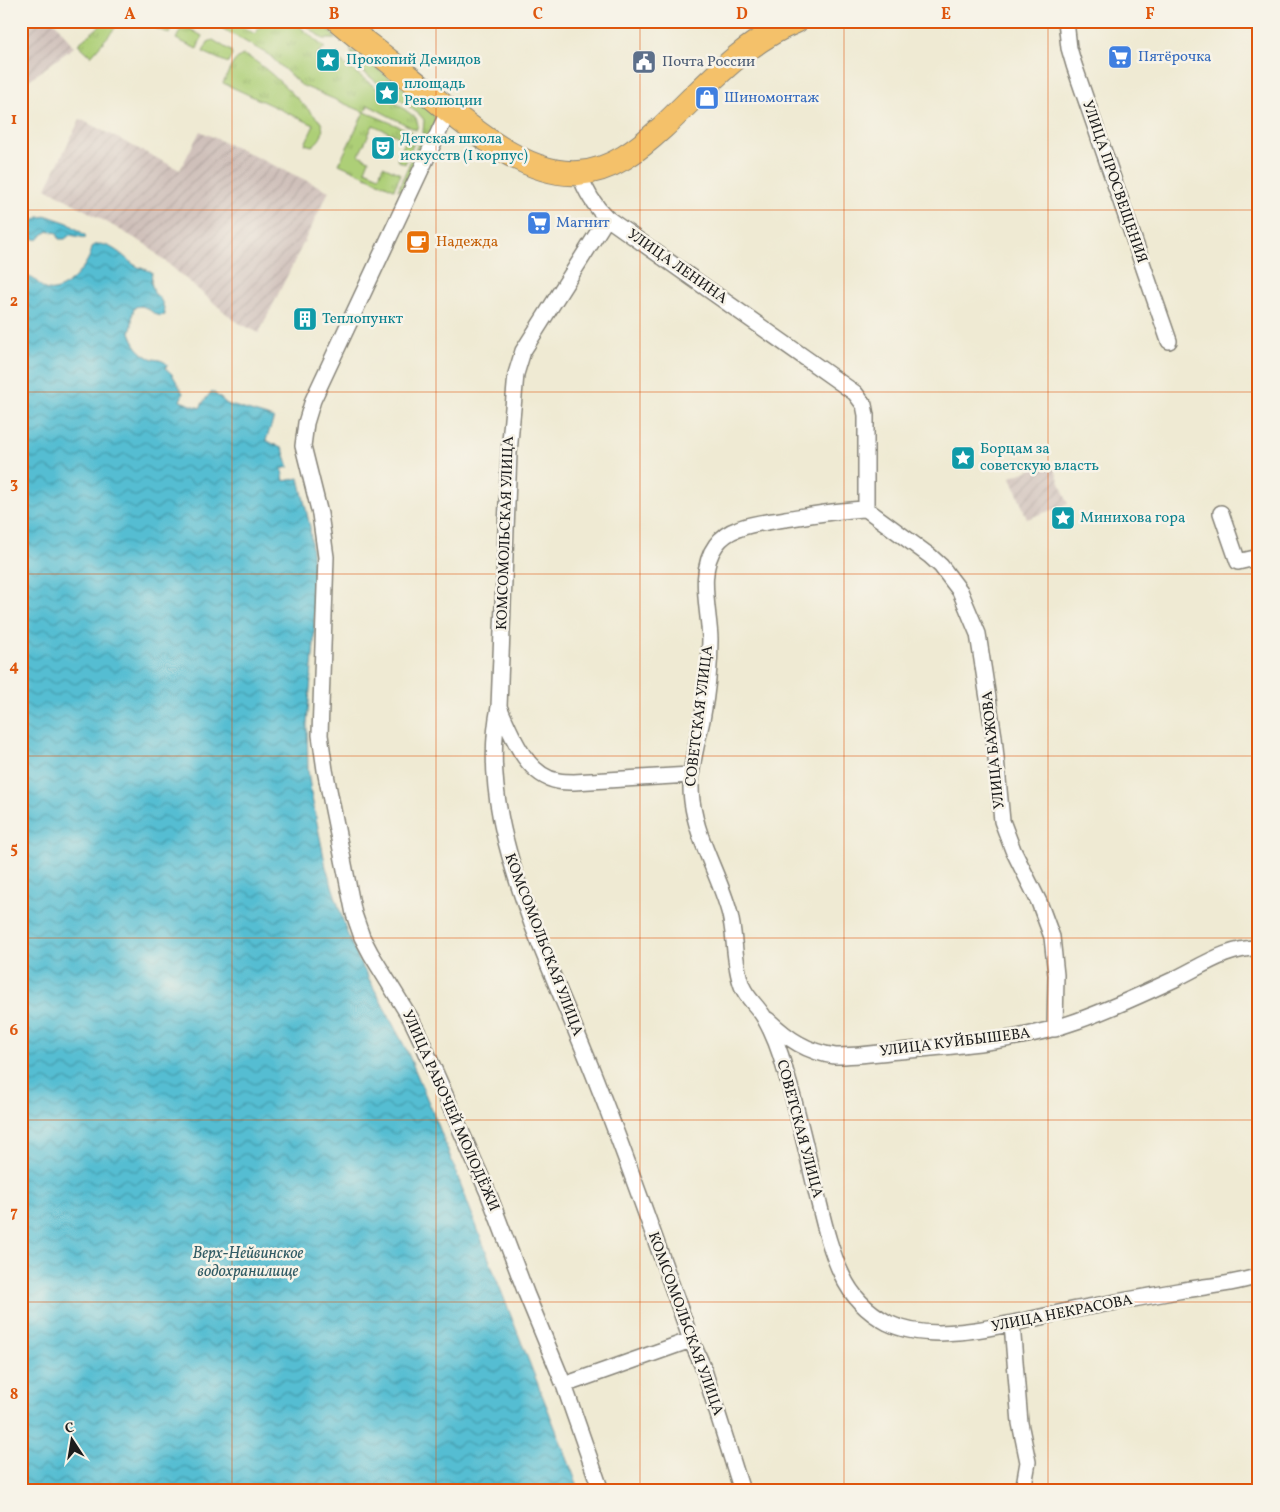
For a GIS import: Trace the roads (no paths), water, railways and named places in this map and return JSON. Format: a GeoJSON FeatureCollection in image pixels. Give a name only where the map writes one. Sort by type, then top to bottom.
{"type":"FeatureCollection","features":[{"type":"Feature","properties":{"kind":"main road"},"geometry":{"type":"LineString","coordinates":[[339,21],[449,110],[517,159],[552,172],[579,173],[609,165],[634,152],[683,108],[731,60],[766,36],[796,21]]}},
{"type":"Feature","properties":{"kind":"street","name":"УЛИЦА ПРОСВЕЩЕНИЯ"},"geometry":{"type":"LineString","coordinates":[[1066,21],[1069,48],[1074,65],[1169,341]]}},
{"type":"Feature","properties":{"kind":"street","name":"УЛИЦА РАБОЧЕЙ МОЛОДЁЖИ"},"geometry":{"type":"LineString","coordinates":[[449,110],[313,400],[306,422],[303,446],[320,514],[326,557],[320,735],[354,914],[362,937],[411,1019],[489,1195],[526,1293],[564,1385],[601,1491]]}},
{"type":"Feature","properties":{"kind":"street","name":"УЛИЦА ЛЕНИНА"},"geometry":{"type":"LineString","coordinates":[[579,173],[590,198],[607,218],[855,393],[864,405],[866,414],[866,509]]}},
{"type":"Feature","properties":{"kind":"street","name":"КОМСОМОЛЬСКАЯ УЛИЦА"},"geometry":{"type":"LineString","coordinates":[[607,218],[533,333],[522,351],[518,362],[509,453],[499,707],[494,742],[495,774],[501,824],[513,869],[554,980],[599,1087],[691,1340],[703,1367],[742,1491]]}},
{"type":"Feature","properties":{"kind":"street","name":"СОВЕТСКАЯ УЛИЦА"},"geometry":{"type":"LineString","coordinates":[[866,509],[816,514],[751,525],[728,534],[714,548],[709,558],[706,573],[710,639],[708,676],[702,719],[690,775],[692,804],[697,824],[729,910],[740,978],[746,994],[765,1018],[786,1071],[829,1244],[844,1280],[857,1300],[868,1311]]}},
{"type":"Feature","properties":{"kind":"street","name":"УЛИЦА БАЖОВА"},"geometry":{"type":"LineString","coordinates":[[866,509],[941,566],[960,590],[976,627],[985,670],[994,737],[1002,821],[1013,850],[1039,902],[1052,937],[1056,975],[1055,1029]]}},
{"type":"Feature","properties":{"kind":"street"},"geometry":{"type":"LineString","coordinates":[[1221,513],[1238,562],[1259,557]]}},
{"type":"Feature","properties":{"kind":"street"},"geometry":{"type":"LineString","coordinates":[[499,707],[518,745],[535,770],[545,777],[558,781],[574,782],[690,775]]}},
{"type":"Feature","properties":{"kind":"street","name":"УЛИЦА КУЙБЫШЕВА"},"geometry":{"type":"LineString","coordinates":[[765,1018],[805,1048],[835,1056],[961,1046],[1033,1035],[1055,1029],[1101,1012],[1224,954],[1236,950],[1259,948]]}},
{"type":"Feature","properties":{"kind":"street","name":"УЛИЦА НЕКРАСОВА"},"geometry":{"type":"LineString","coordinates":[[868,1311],[891,1324],[913,1331],[964,1331],[1012,1324],[1076,1309],[1230,1284],[1259,1276]]}},
{"type":"Feature","properties":{"kind":"street"},"geometry":{"type":"LineString","coordinates":[[1012,1324],[1020,1422],[1028,1462],[1023,1491]]}},
{"type":"Feature","properties":{"kind":"street"},"geometry":{"type":"LineString","coordinates":[[564,1385],[691,1340]]}},
{"type":"Feature","properties":{"kind":"water"},"geometry":{"type":"Polygon","coordinates":[[[48,216],[68,223],[85,235],[86,238],[70,235],[65,239],[59,239],[57,233],[49,231],[38,240],[26,236],[21,240],[21,229],[39,217],[48,216]]]}},
{"type":"Feature","properties":{"kind":"water","name":"Верх-Нейвинское водохранилище"},"geometry":{"type":"Polygon","coordinates":[[[96,244],[112,248],[135,265],[152,272],[151,282],[154,293],[162,302],[165,315],[157,315],[144,307],[135,307],[130,332],[135,345],[141,352],[168,365],[165,368],[172,374],[183,393],[180,401],[200,408],[212,391],[227,404],[274,418],[266,440],[283,449],[289,467],[282,469],[284,481],[299,478],[310,527],[315,588],[314,644],[307,724],[308,770],[326,867],[347,933],[358,958],[407,1051],[439,1127],[580,1491],[21,1491],[21,274],[33,279],[48,290],[55,290],[76,276],[91,254],[92,247],[96,244]]]}},
{"type":"Feature","properties":{"kind":"place","name":"Пятёрочка"},"geometry":{"type":"Point","coordinates":[1120,57]}},
{"type":"Feature","properties":{"kind":"place","name":"Прокопий Демидов"},"geometry":{"type":"Point","coordinates":[328,60]}},
{"type":"Feature","properties":{"kind":"place","name":"Почта России"},"geometry":{"type":"Point","coordinates":[644,62]}},
{"type":"Feature","properties":{"kind":"place","name":"площадь Революции"},"geometry":{"type":"Point","coordinates":[387,93]}},
{"type":"Feature","properties":{"kind":"place","name":"Шиномонтаж"},"geometry":{"type":"Point","coordinates":[707,98]}},
{"type":"Feature","properties":{"kind":"place","name":"Детская школа искусств (I корпус)"},"geometry":{"type":"Point","coordinates":[383,148]}},
{"type":"Feature","properties":{"kind":"place","name":"Магнит"},"geometry":{"type":"Point","coordinates":[539,223]}},
{"type":"Feature","properties":{"kind":"place","name":"Надежда"},"geometry":{"type":"Point","coordinates":[418,242]}},
{"type":"Feature","properties":{"kind":"place","name":"Теплопункт"},"geometry":{"type":"Point","coordinates":[305,319]}},
{"type":"Feature","properties":{"kind":"place","name":"Борцам за советскую власть"},"geometry":{"type":"Point","coordinates":[963,458]}},
{"type":"Feature","properties":{"kind":"place","name":"Минихова гора"},"geometry":{"type":"Point","coordinates":[1063,518]}}]}
